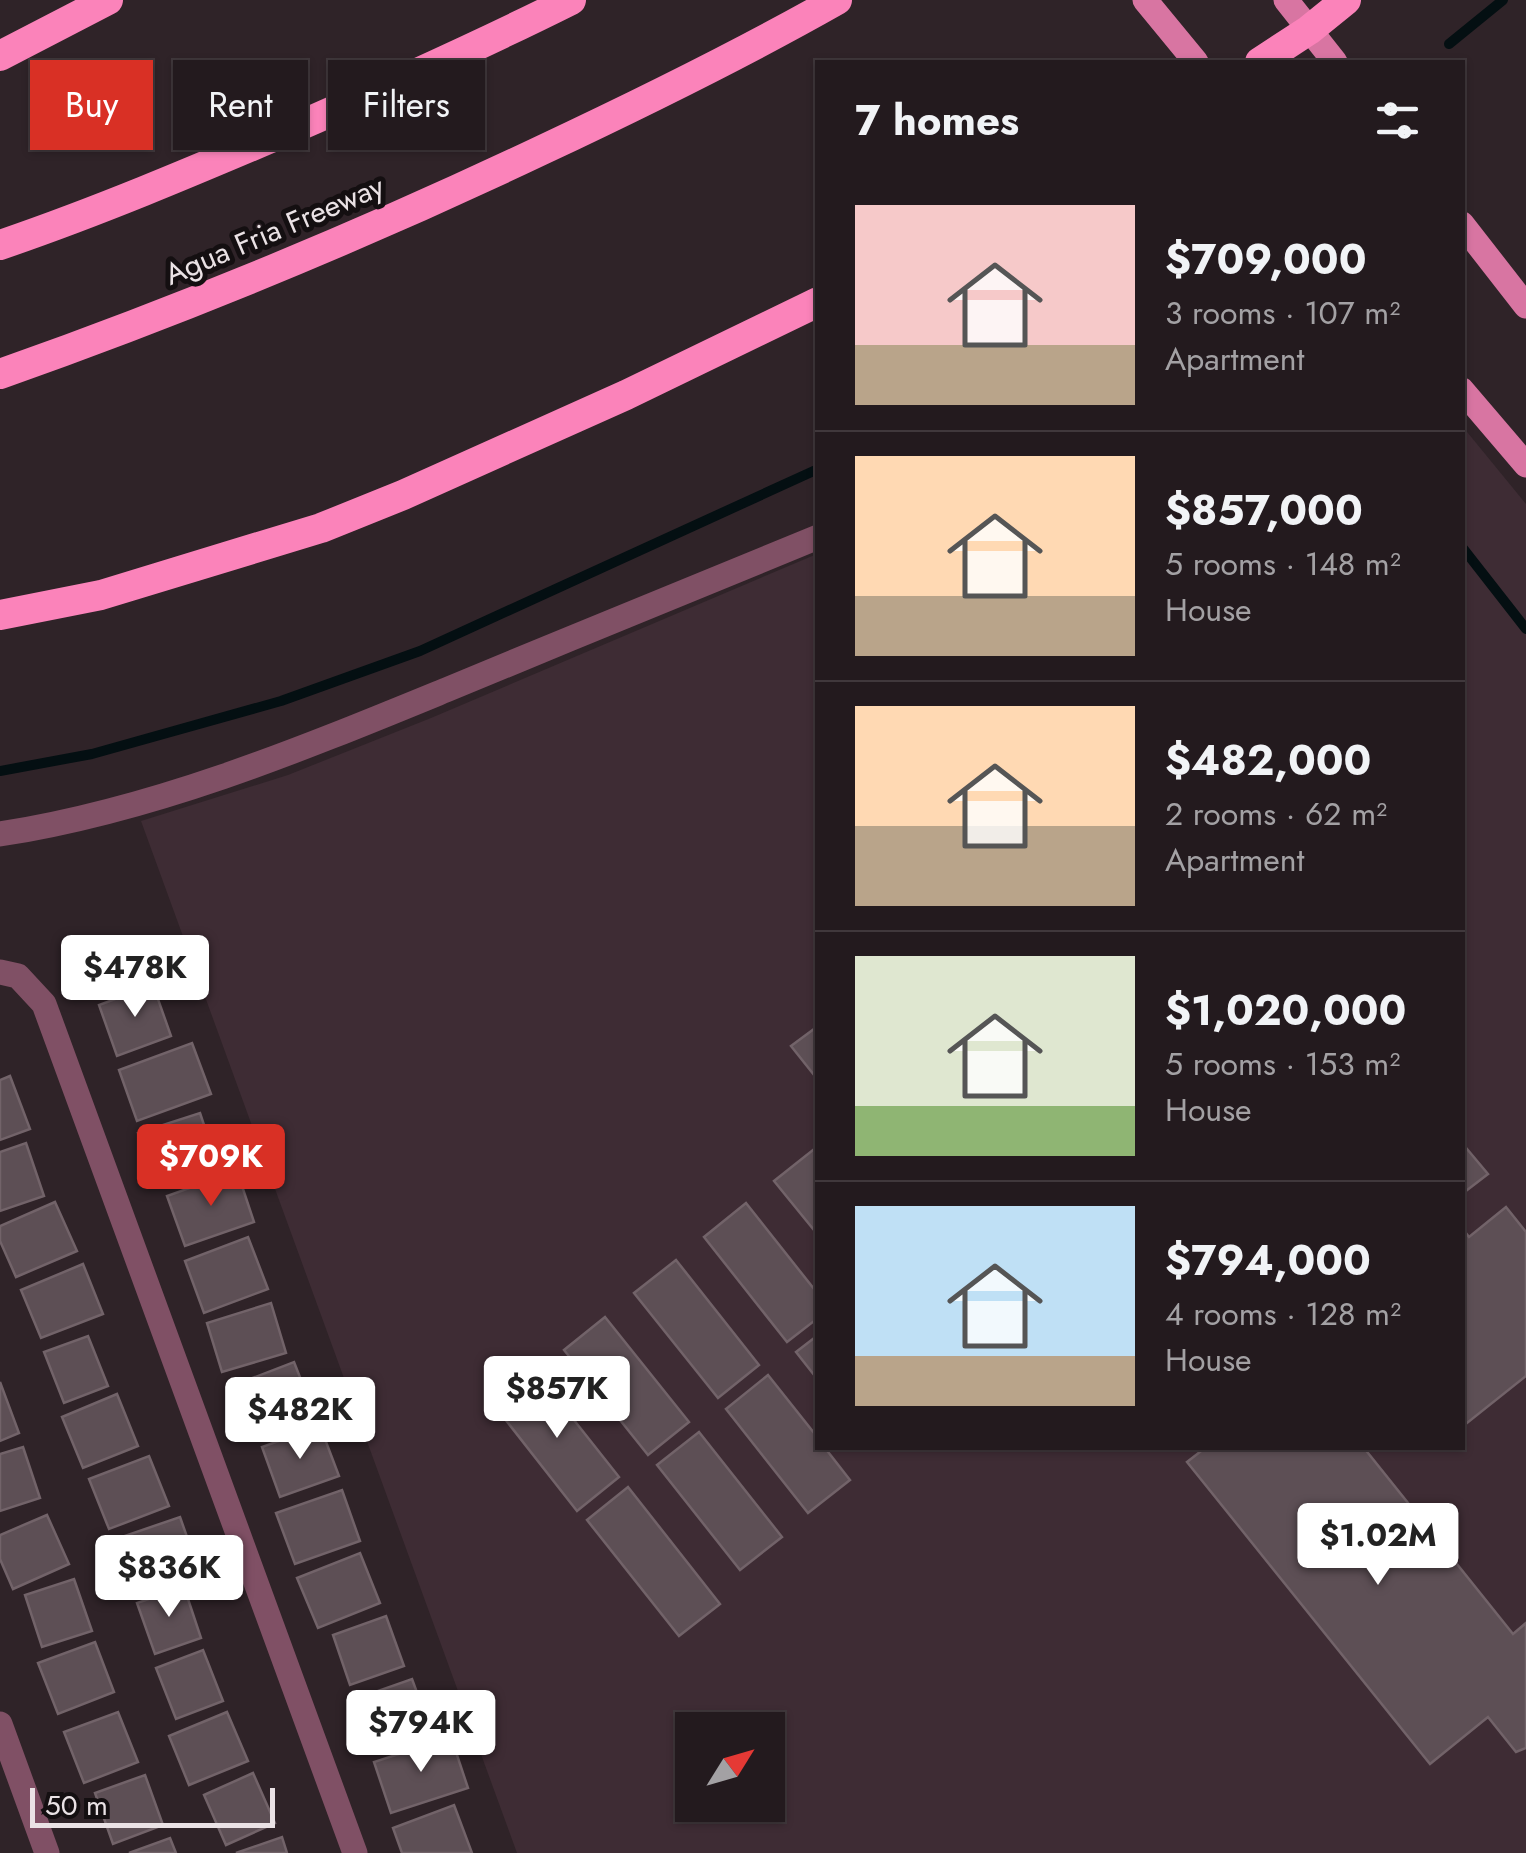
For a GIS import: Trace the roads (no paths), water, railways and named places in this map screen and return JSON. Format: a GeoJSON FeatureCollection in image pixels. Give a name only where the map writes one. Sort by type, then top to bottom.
{"type":"FeatureCollection","features":[{"type":"Feature","properties":{"kind":"highway"},"geometry":{"type":"LineString","coordinates":[[0,56],[108,0]]}},
{"type":"Feature","properties":{"kind":"highway"},"geometry":{"type":"LineString","coordinates":[[0,246],[200,169],[387,87],[570,0]]}},
{"type":"Feature","properties":{"kind":"highway","name":"Agua Fria Freeway"},"geometry":{"type":"LineString","coordinates":[[0,374],[206,298],[442,197],[678,84],[837,0]]}},
{"type":"Feature","properties":{"kind":"highway"},"geometry":{"type":"LineString","coordinates":[[1263,60],[1346,0]]}},
{"type":"Feature","properties":{"kind":"highway"},"geometry":{"type":"LineString","coordinates":[[0,615],[101,595],[320,528],[626,396],[815,303]]}},
{"type":"Feature","properties":{"kind":"main road"},"geometry":{"type":"LineString","coordinates":[[1146,0],[1194,60]]}},
{"type":"Feature","properties":{"kind":"main road"},"geometry":{"type":"LineString","coordinates":[[1286,0],[1334,60]]}},
{"type":"Feature","properties":{"kind":"main road"},"geometry":{"type":"LineString","coordinates":[[1465,228],[1526,306]]}},
{"type":"Feature","properties":{"kind":"main road"},"geometry":{"type":"LineString","coordinates":[[1465,394],[1526,465]]}},
{"type":"Feature","properties":{"kind":"street"},"geometry":{"type":"LineString","coordinates":[[0,834],[136,804],[226,776],[815,537]]}},
{"type":"Feature","properties":{"kind":"street"},"geometry":{"type":"LineString","coordinates":[[9,974],[44,1004],[355,1853]]}},
{"type":"Feature","properties":{"kind":"street"},"geometry":{"type":"LineString","coordinates":[[0,1724],[47,1853]]}},
{"type":"Feature","properties":{"kind":"waterway"},"geometry":{"type":"LineString","coordinates":[[1449,44],[1503,0]]}},
{"type":"Feature","properties":{"kind":"waterway"},"geometry":{"type":"LineString","coordinates":[[0,771],[92,754],[281,701],[420,651],[815,470]]}},
{"type":"Feature","properties":{"kind":"waterway"},"geometry":{"type":"LineString","coordinates":[[1465,551],[1526,629]]}}]}
